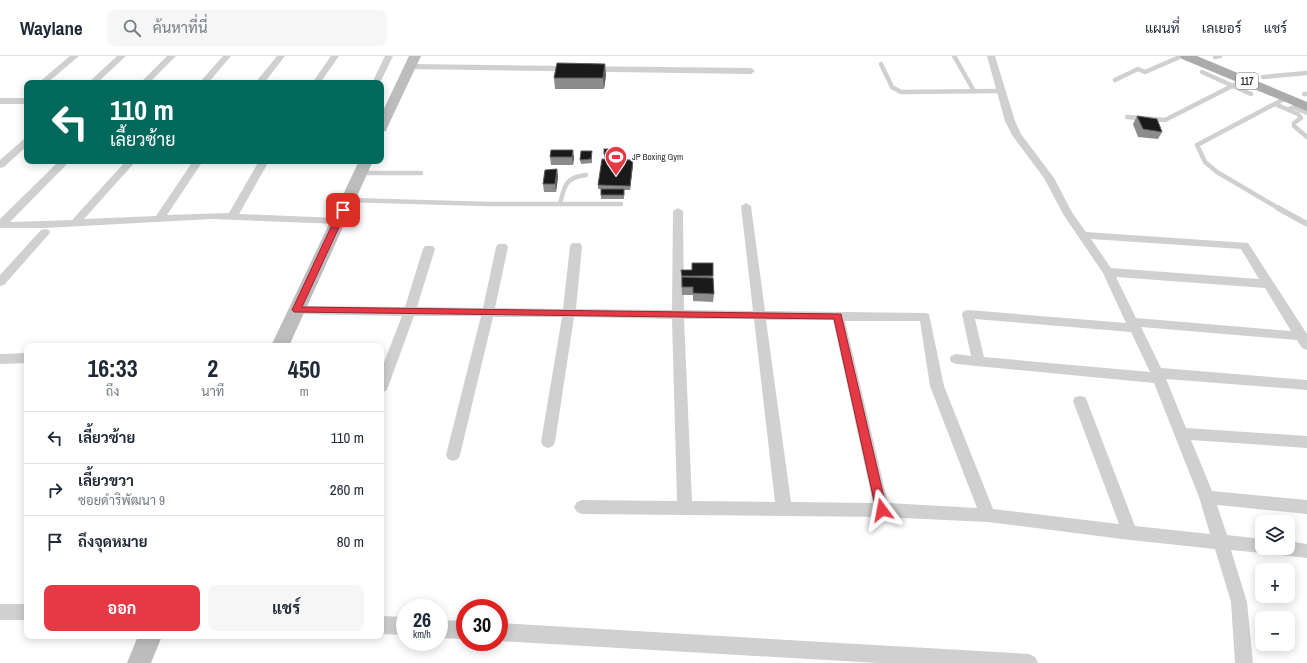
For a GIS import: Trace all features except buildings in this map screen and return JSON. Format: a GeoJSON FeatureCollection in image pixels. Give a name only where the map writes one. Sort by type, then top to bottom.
{"type":"FeatureCollection","features":[{"type":"Feature","properties":{"kind":"main road","name":"117"},"geometry":{"type":"LineString","coordinates":[[1186,56],[1283,104],[1306,98]]}},
{"type":"Feature","properties":{"kind":"main road","name":"117"},"geometry":{"type":"LineString","coordinates":[[1216,56],[1306,98]]}},
{"type":"Feature","properties":{"kind":"street"},"geometry":{"type":"LineString","coordinates":[[46,80],[75,56]]}},
{"type":"Feature","properties":{"kind":"street"},"geometry":{"type":"LineString","coordinates":[[95,80],[122,56]]}},
{"type":"Feature","properties":{"kind":"street"},"geometry":{"type":"LineString","coordinates":[[147,80],[172,56]]}},
{"type":"Feature","properties":{"kind":"street"},"geometry":{"type":"LineString","coordinates":[[206,80],[227,56]]}},
{"type":"Feature","properties":{"kind":"street"},"geometry":{"type":"LineString","coordinates":[[261,80],[281,56]]}},
{"type":"Feature","properties":{"kind":"street"},"geometry":{"type":"LineString","coordinates":[[318,80],[335,56]]}},
{"type":"Feature","properties":{"kind":"street"},"geometry":{"type":"LineString","coordinates":[[377,80],[389,56]]}},
{"type":"Feature","properties":{"kind":"street"},"geometry":{"type":"LineString","coordinates":[[991,56],[1010,122],[1017,135],[1049,178],[1068,214],[1084,235],[1108,272],[1158,376],[1207,497],[1239,602],[1244,663]]}},
{"type":"Feature","properties":{"kind":"street"},"geometry":{"type":"LineString","coordinates":[[384,122],[412,62],[751,71]]}},
{"type":"Feature","properties":{"kind":"street"},"geometry":{"type":"LineString","coordinates":[[2,103],[24,99]]}},
{"type":"Feature","properties":{"kind":"street"},"geometry":{"type":"LineString","coordinates":[[0,165],[24,144]]}},
{"type":"Feature","properties":{"kind":"street"},"geometry":{"type":"LineString","coordinates":[[0,225],[62,164]]}},
{"type":"Feature","properties":{"kind":"street"},"geometry":{"type":"LineString","coordinates":[[74,223],[128,164]]}},
{"type":"Feature","properties":{"kind":"street"},"geometry":{"type":"LineString","coordinates":[[159,219],[196,164]]}},
{"type":"Feature","properties":{"kind":"street"},"geometry":{"type":"LineString","coordinates":[[232,217],[262,164]]}},
{"type":"Feature","properties":{"kind":"street"},"geometry":{"type":"LineString","coordinates":[[281,343],[363,167]]}},
{"type":"Feature","properties":{"kind":"street"},"geometry":{"type":"LineString","coordinates":[[746,206],[784,510]]}},
{"type":"Feature","properties":{"kind":"street"},"geometry":{"type":"LineString","coordinates":[[678,211],[678,314],[685,508]]}},
{"type":"Feature","properties":{"kind":"street"},"geometry":{"type":"LineString","coordinates":[[0,225],[212,216],[338,221]]}},
{"type":"Feature","properties":{"kind":"street"},"geometry":{"type":"LineString","coordinates":[[0,233],[45,232],[0,282]]}},
{"type":"Feature","properties":{"kind":"street"},"geometry":{"type":"LineString","coordinates":[[1084,235],[1244,246],[1304,340]]}},
{"type":"Feature","properties":{"kind":"street"},"geometry":{"type":"LineString","coordinates":[[548,442],[569,313],[576,246]]}},
{"type":"Feature","properties":{"kind":"street"},"geometry":{"type":"LineString","coordinates":[[453,454],[488,312],[502,247]]}},
{"type":"Feature","properties":{"kind":"street"},"geometry":{"type":"LineString","coordinates":[[384,378],[410,311],[429,249]]}},
{"type":"Feature","properties":{"kind":"street"},"geometry":{"type":"LineString","coordinates":[[1108,272],[1268,284]]}},
{"type":"Feature","properties":{"kind":"street"},"geometry":{"type":"LineString","coordinates":[[297,310],[925,317],[937,386],[988,515]]}},
{"type":"Feature","properties":{"kind":"street"},"geometry":{"type":"LineString","coordinates":[[979,361],[968,314],[1133,325],[1304,340]]}},
{"type":"Feature","properties":{"kind":"street"},"geometry":{"type":"LineString","coordinates":[[838,316],[882,510]]}},
{"type":"Feature","properties":{"kind":"street"},"geometry":{"type":"LineString","coordinates":[[0,359],[24,358]]}},
{"type":"Feature","properties":{"kind":"street"},"geometry":{"type":"LineString","coordinates":[[956,359],[1158,376],[1307,385]]}},
{"type":"Feature","properties":{"kind":"street"},"geometry":{"type":"LineString","coordinates":[[1080,401],[1130,532]]}},
{"type":"Feature","properties":{"kind":"street"},"geometry":{"type":"LineString","coordinates":[[1181,433],[1307,442]]}},
{"type":"Feature","properties":{"kind":"street"},"geometry":{"type":"LineString","coordinates":[[1207,497],[1307,507]]}},
{"type":"Feature","properties":{"kind":"street"},"geometry":{"type":"LineString","coordinates":[[582,507],[882,510],[988,515],[1255,545]]}},
{"type":"Feature","properties":{"kind":"street"},"geometry":{"type":"LineString","coordinates":[[1295,550],[1307,551]]}},
{"type":"Feature","properties":{"kind":"street"},"geometry":{"type":"LineString","coordinates":[[0,612],[24,612]]}},
{"type":"Feature","properties":{"kind":"street"},"geometry":{"type":"LineString","coordinates":[[384,625],[396,626]]}},
{"type":"Feature","properties":{"kind":"street"},"geometry":{"type":"LineString","coordinates":[[508,633],[1029,663]]}},
{"type":"Feature","properties":{"kind":"street"},"geometry":{"type":"LineString","coordinates":[[138,663],[149,639]]}},
{"type":"Feature","properties":{"kind":"lane"},"geometry":{"type":"LineString","coordinates":[[954,56],[974,91]]}},
{"type":"Feature","properties":{"kind":"lane"},"geometry":{"type":"LineString","coordinates":[[1115,80],[1138,69],[1145,72],[1182,56]]}},
{"type":"Feature","properties":{"kind":"lane"},"geometry":{"type":"LineString","coordinates":[[881,64],[892,87],[901,92],[1001,91]]}},
{"type":"Feature","properties":{"kind":"lane"},"geometry":{"type":"LineString","coordinates":[[1202,72],[1238,83],[1251,94]]}},
{"type":"Feature","properties":{"kind":"lane"},"geometry":{"type":"LineString","coordinates":[[1263,77],[1307,73]]}},
{"type":"Feature","properties":{"kind":"lane"},"geometry":{"type":"LineString","coordinates":[[1127,116],[1165,120],[1238,83]]}},
{"type":"Feature","properties":{"kind":"lane"},"geometry":{"type":"LineString","coordinates":[[1307,113],[1283,104],[1197,145],[1205,162],[1217,172],[1256,196],[1307,224]]}},
{"type":"Feature","properties":{"kind":"lane"},"geometry":{"type":"LineString","coordinates":[[1283,104],[1300,116],[1301,118],[1294,123],[1294,126],[1307,137]]}},
{"type":"Feature","properties":{"kind":"lane"},"geometry":{"type":"LineString","coordinates":[[363,167],[421,173]]}},
{"type":"Feature","properties":{"kind":"lane"},"geometry":{"type":"LineString","coordinates":[[560,204],[563,190],[567,182],[575,176],[586,175]]}},
{"type":"Feature","properties":{"kind":"lane"},"geometry":{"type":"LineString","coordinates":[[348,200],[621,204]]}},
{"type":"Feature","properties":{"kind":"place","name":"JP Boxing Gym"},"geometry":{"type":"Point","coordinates":[616,176]}},
{"type":"Feature","properties":{"kind":"route"},"geometry":{"type":"LineString","coordinates":[[343,210],[297,310],[838,316],[882,510]]}}]}
